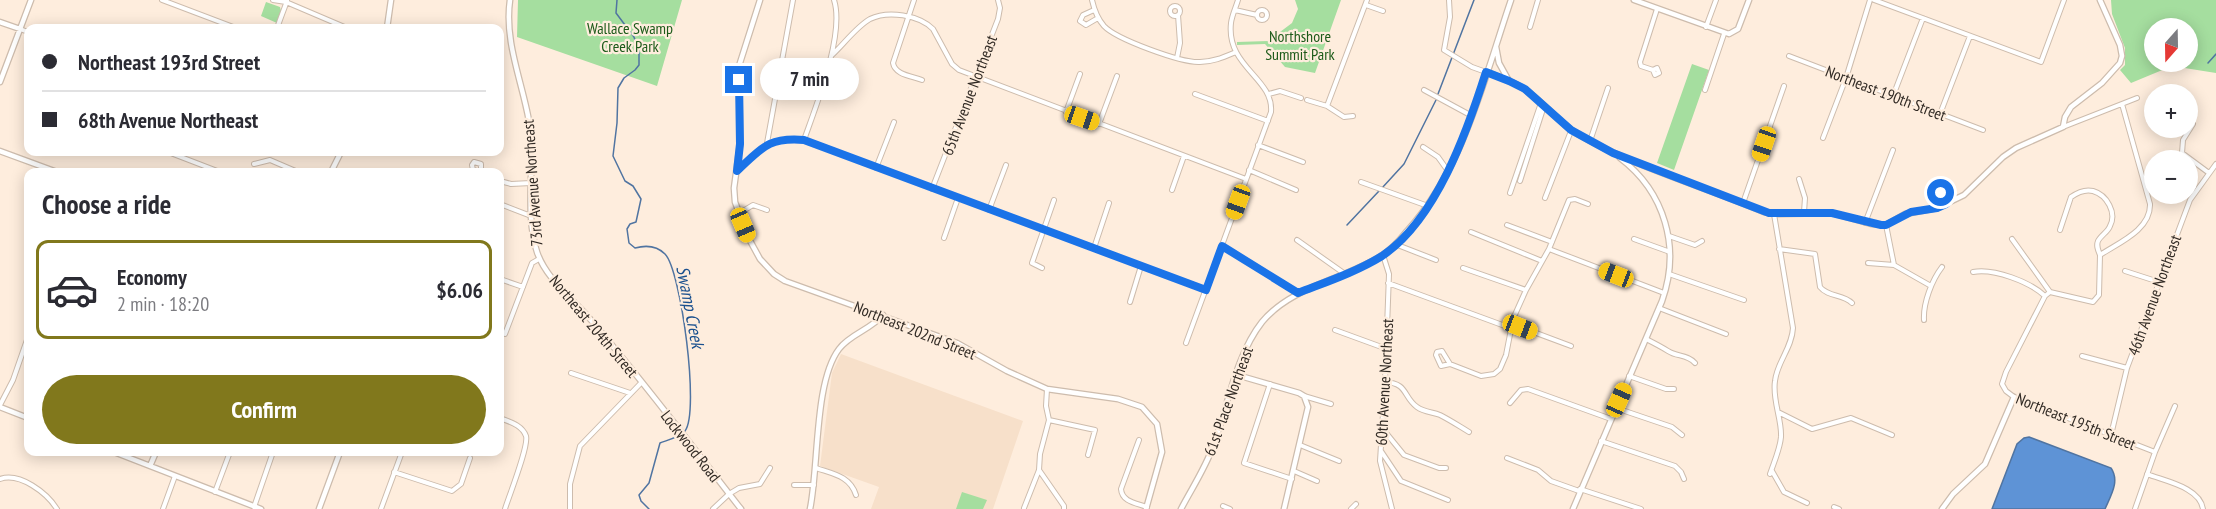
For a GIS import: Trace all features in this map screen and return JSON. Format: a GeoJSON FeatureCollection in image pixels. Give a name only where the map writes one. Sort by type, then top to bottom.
{"type":"FeatureCollection","features":[{"type":"Feature","properties":{"kind":"street"},"geometry":{"type":"LineString","coordinates":[[0,82],[32,0]]}},
{"type":"Feature","properties":{"kind":"street"},"geometry":{"type":"LineString","coordinates":[[162,0],[225,24]]}},
{"type":"Feature","properties":{"kind":"street"},"geometry":{"type":"LineString","coordinates":[[273,0],[287,1],[338,24]]}},
{"type":"Feature","properties":{"kind":"street"},"geometry":{"type":"LineString","coordinates":[[388,24],[391,0]]}},
{"type":"Feature","properties":{"kind":"street","name":"73rd Avenue Northeast"},"geometry":{"type":"LineString","coordinates":[[510,0],[510,42],[530,124],[532,216],[536,249],[546,269]]}},
{"type":"Feature","properties":{"kind":"street","name":"Northeast 202nd Street"},"geometry":{"type":"LineString","coordinates":[[760,0],[739,66],[740,144],[734,195],[738,214],[760,259],[774,274],[802,288],[957,343],[1030,383],[1047,389],[1118,399],[1142,407],[1157,424],[1162,452],[1147,508]]}},
{"type":"Feature","properties":{"kind":"street"},"geometry":{"type":"LineString","coordinates":[[767,143],[793,0]]}},
{"type":"Feature","properties":{"kind":"street"},"geometry":{"type":"LineString","coordinates":[[804,140],[832,55],[836,17],[834,0]]}},
{"type":"Feature","properties":{"kind":"street"},"geometry":{"type":"LineString","coordinates":[[914,0],[910,17],[893,57],[893,68],[897,72],[922,80]]}},
{"type":"Feature","properties":{"kind":"street","name":"65th Avenue Northeast"},"geometry":{"type":"LineString","coordinates":[[932,189],[999,16],[998,0]]}},
{"type":"Feature","properties":{"kind":"street"},"geometry":{"type":"LineString","coordinates":[[1092,0],[1098,18],[1108,30],[1121,38],[1188,61],[1207,62],[1236,52]]}},
{"type":"Feature","properties":{"kind":"street"},"geometry":{"type":"LineString","coordinates":[[1186,343],[1269,121],[1272,104],[1269,94],[1245,67],[1236,52],[1231,32],[1238,0]]}},
{"type":"Feature","properties":{"kind":"street"},"geometry":{"type":"LineString","coordinates":[[1449,0],[1450,17],[1444,50],[1472,67],[1525,89],[1571,130],[1613,153],[1774,214],[1832,213],[1865,223],[1886,225],[1911,212],[1937,208],[1946,204],[1973,188],[2003,157],[2016,148],[2137,98]]}},
{"type":"Feature","properties":{"kind":"street","name":"61st Place Northeast"},"geometry":{"type":"LineString","coordinates":[[1181,509],[1214,447],[1237,375],[1256,331],[1276,308],[1298,293],[1346,274],[1383,255],[1428,206],[1448,171],[1472,116],[1511,0]]}},
{"type":"Feature","properties":{"kind":"street"},"geometry":{"type":"LineString","coordinates":[[1530,27],[1538,0]]}},
{"type":"Feature","properties":{"kind":"street"},"geometry":{"type":"LineString","coordinates":[[1636,0],[1724,34],[1734,33],[1738,29],[1749,0]]}},
{"type":"Feature","properties":{"kind":"street"},"geometry":{"type":"LineString","coordinates":[[1706,27],[1716,0]]}},
{"type":"Feature","properties":{"kind":"street"},"geometry":{"type":"LineString","coordinates":[[1823,138],[1872,0],[2041,63],[2064,0]]}},
{"type":"Feature","properties":{"kind":"street"},"geometry":{"type":"LineString","coordinates":[[2063,127],[2071,106],[2102,83],[2120,63],[2122,56],[2120,45],[2100,0]]}},
{"type":"Feature","properties":{"kind":"street"},"geometry":{"type":"LineString","coordinates":[[278,24],[287,1]]}},
{"type":"Feature","properties":{"kind":"street"},"geometry":{"type":"LineString","coordinates":[[1327,106],[1367,2],[1383,11]]}},
{"type":"Feature","properties":{"kind":"street"},"geometry":{"type":"LineString","coordinates":[[1653,70],[1641,66],[1640,62],[1657,9]]}},
{"type":"Feature","properties":{"kind":"street"},"geometry":{"type":"LineString","coordinates":[[1094,10],[1083,15],[1080,21],[1086,25],[1098,18]]}},
{"type":"Feature","properties":{"kind":"street"},"geometry":{"type":"LineString","coordinates":[[1235,10],[1257,15]]}},
{"type":"Feature","properties":{"kind":"street"},"geometry":{"type":"LineString","coordinates":[[832,55],[872,18],[899,15],[910,17],[929,24],[952,64],[976,78],[1246,179]]}},
{"type":"Feature","properties":{"kind":"street"},"geometry":{"type":"LineString","coordinates":[[1177,58],[1180,43],[1178,15]]}},
{"type":"Feature","properties":{"kind":"street"},"geometry":{"type":"LineString","coordinates":[[1893,96],[1923,18]]}},
{"type":"Feature","properties":{"kind":"street"},"geometry":{"type":"LineString","coordinates":[[0,22],[24,30]]}},
{"type":"Feature","properties":{"kind":"street"},"geometry":{"type":"LineString","coordinates":[[1705,90],[1724,34]]}},
{"type":"Feature","properties":{"kind":"street"},"geometry":{"type":"LineString","coordinates":[[1940,114],[1970,36]]}},
{"type":"Feature","properties":{"kind":"street"},"geometry":{"type":"LineString","coordinates":[[1496,45],[1499,63],[1509,81]]}},
{"type":"Feature","properties":{"kind":"street","name":"Northeast 190th Street"},"geometry":{"type":"LineString","coordinates":[[1789,56],[1983,130]]}},
{"type":"Feature","properties":{"kind":"street"},"geometry":{"type":"LineString","coordinates":[[1066,112],[1080,74]]}},
{"type":"Feature","properties":{"kind":"street"},"geometry":{"type":"LineString","coordinates":[[1099,124],[1117,76]]}},
{"type":"Feature","properties":{"kind":"street"},"geometry":{"type":"LineString","coordinates":[[1743,203],[1784,86]]}},
{"type":"Feature","properties":{"kind":"street"},"geometry":{"type":"LineString","coordinates":[[1590,141],[1608,88]]}},
{"type":"Feature","properties":{"kind":"street"},"geometry":{"type":"LineString","coordinates":[[1424,90],[1472,116]]}},
{"type":"Feature","properties":{"kind":"street"},"geometry":{"type":"LineString","coordinates":[[1269,94],[1280,91],[1301,98]]}},
{"type":"Feature","properties":{"kind":"street"},"geometry":{"type":"LineString","coordinates":[[1195,94],[1269,121]]}},
{"type":"Feature","properties":{"kind":"street"},"geometry":{"type":"LineString","coordinates":[[1307,100],[1327,106],[1340,115],[1353,116]]}},
{"type":"Feature","properties":{"kind":"street"},"geometry":{"type":"LineString","coordinates":[[2100,255],[2138,230],[2144,224],[2150,211],[2122,104]]}},
{"type":"Feature","properties":{"kind":"street"},"geometry":{"type":"LineString","coordinates":[[1520,181],[1543,105]]}},
{"type":"Feature","properties":{"kind":"street"},"geometry":{"type":"LineString","coordinates":[[1510,193],[1543,105]]}},
{"type":"Feature","properties":{"kind":"street"},"geometry":{"type":"LineString","coordinates":[[876,168],[894,122]]}},
{"type":"Feature","properties":{"kind":"street"},"geometry":{"type":"LineString","coordinates":[[1545,198],[1571,130]]}},
{"type":"Feature","properties":{"kind":"street"},"geometry":{"type":"LineString","coordinates":[[2184,138],[2182,153],[2209,173]]}},
{"type":"Feature","properties":{"kind":"street"},"geometry":{"type":"LineString","coordinates":[[737,171],[767,143],[791,139],[804,140],[1206,290]]}},
{"type":"Feature","properties":{"kind":"street"},"geometry":{"type":"LineString","coordinates":[[1258,146],[1303,162]]}},
{"type":"Feature","properties":{"kind":"street"},"geometry":{"type":"LineString","coordinates":[[1423,147],[1438,158],[1448,171]]}},
{"type":"Feature","properties":{"kind":"street"},"geometry":{"type":"LineString","coordinates":[[0,150],[47,168]]}},
{"type":"Feature","properties":{"kind":"street"},"geometry":{"type":"LineString","coordinates":[[1865,223],[1893,150]]}},
{"type":"Feature","properties":{"kind":"street"},"geometry":{"type":"LineString","coordinates":[[1573,509],[1659,308],[1669,274],[1671,252],[1669,236],[1659,204],[1644,180],[1613,153]]}},
{"type":"Feature","properties":{"kind":"street"},"geometry":{"type":"LineString","coordinates":[[178,156],[210,168]]}},
{"type":"Feature","properties":{"kind":"street"},"geometry":{"type":"LineString","coordinates":[[1172,190],[1184,156]]}},
{"type":"Feature","properties":{"kind":"street"},"geometry":{"type":"LineString","coordinates":[[254,164],[270,160],[289,168]]}},
{"type":"Feature","properties":{"kind":"street","name":"46th Avenue Northeast"},"geometry":{"type":"LineString","coordinates":[[2111,435],[2127,368],[2190,200],[2216,164]]}},
{"type":"Feature","properties":{"kind":"street"},"geometry":{"type":"LineString","coordinates":[[989,210],[1006,165]]}},
{"type":"Feature","properties":{"kind":"street"},"geometry":{"type":"LineString","coordinates":[[1644,180],[1652,168]]}},
{"type":"Feature","properties":{"kind":"street"},"geometry":{"type":"LineString","coordinates":[[1249,170],[1296,190]]}},
{"type":"Feature","properties":{"kind":"street"},"geometry":{"type":"LineString","coordinates":[[1799,179],[1805,198],[1804,212]]}},
{"type":"Feature","properties":{"kind":"street"},"geometry":{"type":"LineString","coordinates":[[504,182],[531,183]]}},
{"type":"Feature","properties":{"kind":"street"},"geometry":{"type":"LineString","coordinates":[[1361,182],[1428,206]]}},
{"type":"Feature","properties":{"kind":"street"},"geometry":{"type":"LineString","coordinates":[[1938,186],[1946,204]]}},
{"type":"Feature","properties":{"kind":"street"},"geometry":{"type":"LineString","coordinates":[[2012,239],[2050,292],[2093,302],[2099,295],[2098,242],[2109,229],[2112,217],[2108,201],[2093,191],[2084,190],[2071,197],[2060,230]]}},
{"type":"Feature","properties":{"kind":"street"},"geometry":{"type":"LineString","coordinates":[[944,238],[958,198]]}},
{"type":"Feature","properties":{"kind":"street"},"geometry":{"type":"LineString","coordinates":[[1450,364],[1481,376],[1494,374],[1500,369],[1526,290],[1549,249],[1569,200],[1575,199],[1588,204]]}},
{"type":"Feature","properties":{"kind":"street"},"geometry":{"type":"LineString","coordinates":[[1042,268],[1032,263],[1054,201]]}},
{"type":"Feature","properties":{"kind":"street"},"geometry":{"type":"LineString","coordinates":[[1094,248],[1109,203]]}},
{"type":"Feature","properties":{"kind":"street"},"geometry":{"type":"LineString","coordinates":[[738,214],[753,205],[767,210]]}},
{"type":"Feature","properties":{"kind":"street"},"geometry":{"type":"LineString","coordinates":[[504,206],[532,216]]}},
{"type":"Feature","properties":{"kind":"street"},"geometry":{"type":"LineString","coordinates":[[1774,214],[1793,328],[1774,382],[1781,436],[1771,472],[1784,492],[1807,503]]}},
{"type":"Feature","properties":{"kind":"street"},"geometry":{"type":"LineString","coordinates":[[1507,225],[1552,242]]}},
{"type":"Feature","properties":{"kind":"street"},"geometry":{"type":"LineString","coordinates":[[1886,225],[1894,266]]}},
{"type":"Feature","properties":{"kind":"street"},"geometry":{"type":"LineString","coordinates":[[1471,232],[1542,261]]}},
{"type":"Feature","properties":{"kind":"street"},"geometry":{"type":"LineString","coordinates":[[1669,236],[1695,245],[1702,241]]}},
{"type":"Feature","properties":{"kind":"street"},"geometry":{"type":"LineString","coordinates":[[1634,239],[1671,252]]}},
{"type":"Feature","properties":{"kind":"street"},"geometry":{"type":"LineString","coordinates":[[1298,240],[1346,274]]}},
{"type":"Feature","properties":{"kind":"street"},"geometry":{"type":"LineString","coordinates":[[1395,244],[1436,260]]}},
{"type":"Feature","properties":{"kind":"street"},"geometry":{"type":"LineString","coordinates":[[1222,246],[1298,293]]}},
{"type":"Feature","properties":{"kind":"street"},"geometry":{"type":"LineString","coordinates":[[1549,249],[1665,293]]}},
{"type":"Feature","properties":{"kind":"street"},"geometry":{"type":"LineString","coordinates":[[1779,249],[1815,254],[1820,287],[1827,293],[1848,298],[1852,303]]}},
{"type":"Feature","properties":{"kind":"street","name":"60th Avenue Northeast"},"geometry":{"type":"LineString","coordinates":[[1383,255],[1388,266],[1387,349],[1380,450],[1381,469],[1392,509]]}},
{"type":"Feature","properties":{"kind":"street","name":"73rd Avenue Northeast"},"geometry":{"type":"LineString","coordinates":[[505,334],[532,263],[539,259]]}},
{"type":"Feature","properties":{"kind":"street"},"geometry":{"type":"LineString","coordinates":[[1868,263],[1894,266],[1931,286]]}},
{"type":"Feature","properties":{"kind":"street"},"geometry":{"type":"LineString","coordinates":[[1130,302],[1141,266]]}},
{"type":"Feature","properties":{"kind":"street"},"geometry":{"type":"LineString","coordinates":[[1924,320],[1923,313],[1931,286],[1942,267]]}},
{"type":"Feature","properties":{"kind":"street"},"geometry":{"type":"LineString","coordinates":[[1463,268],[1526,290]]}},
{"type":"Feature","properties":{"kind":"street","name":"Northeast 204th Street"},"geometry":{"type":"LineString","coordinates":[[546,269],[641,383]]}},
{"type":"Feature","properties":{"kind":"street"},"geometry":{"type":"LineString","coordinates":[[1973,272],[1983,270],[2035,286],[2044,296],[2050,292]]}},
{"type":"Feature","properties":{"kind":"street"},"geometry":{"type":"LineString","coordinates":[[2125,271],[2159,282]]}},
{"type":"Feature","properties":{"kind":"street"},"geometry":{"type":"LineString","coordinates":[[1669,274],[1744,300]]}},
{"type":"Feature","properties":{"kind":"street"},"geometry":{"type":"LineString","coordinates":[[504,280],[523,287]]}},
{"type":"Feature","properties":{"kind":"street"},"geometry":{"type":"LineString","coordinates":[[1388,283],[1505,326],[1520,327],[1571,346]]}},
{"type":"Feature","properties":{"kind":"street","name":"Northeast 195th Street"},"geometry":{"type":"LineString","coordinates":[[2044,296],[2006,372],[2002,384],[2006,391],[2014,397],[2154,452]]}},
{"type":"Feature","properties":{"kind":"street"},"geometry":{"type":"LineString","coordinates":[[1659,308],[1726,334]]}},
{"type":"Feature","properties":{"kind":"street"},"geometry":{"type":"LineString","coordinates":[[810,509],[824,383],[832,359],[849,338],[871,327],[882,315]]}},
{"type":"Feature","properties":{"kind":"street"},"geometry":{"type":"LineString","coordinates":[[1335,330],[1387,349]]}},
{"type":"Feature","properties":{"kind":"street"},"geometry":{"type":"LineString","coordinates":[[1645,339],[1661,345],[1668,352],[1690,358],[1695,363]]}},
{"type":"Feature","properties":{"kind":"street"},"geometry":{"type":"LineString","coordinates":[[24,348],[13,380],[0,406],[24,416]]}},
{"type":"Feature","properties":{"kind":"street"},"geometry":{"type":"LineString","coordinates":[[2082,356],[2127,368]]}},
{"type":"Feature","properties":{"kind":"street"},"geometry":{"type":"LineString","coordinates":[[571,373],[630,393]]}},
{"type":"Feature","properties":{"kind":"street"},"geometry":{"type":"LineString","coordinates":[[1237,375],[1331,404]]}},
{"type":"Feature","properties":{"kind":"street"},"geometry":{"type":"LineString","coordinates":[[1629,376],[1674,389]]}},
{"type":"Feature","properties":{"kind":"street"},"geometry":{"type":"LineString","coordinates":[[1386,382],[1401,386],[1419,408],[1440,416],[1469,432]]}},
{"type":"Feature","properties":{"kind":"street"},"geometry":{"type":"LineString","coordinates":[[570,509],[570,489],[580,446],[641,383]]}},
{"type":"Feature","properties":{"kind":"street","name":"Lockwood Road"},"geometry":{"type":"LineString","coordinates":[[641,383],[741,509]]}},
{"type":"Feature","properties":{"kind":"street"},"geometry":{"type":"LineString","coordinates":[[1270,384],[1244,463],[1292,479]]}},
{"type":"Feature","properties":{"kind":"street"},"geometry":{"type":"LineString","coordinates":[[1024,508],[1039,470],[1040,454],[1049,420],[1046,406],[1047,389]]}},
{"type":"Feature","properties":{"kind":"street"},"geometry":{"type":"LineString","coordinates":[[1510,404],[1521,390],[1528,389],[1611,419]]}},
{"type":"Feature","properties":{"kind":"street"},"geometry":{"type":"LineString","coordinates":[[1284,509],[1308,407],[1304,396]]}},
{"type":"Feature","properties":{"kind":"street"},"geometry":{"type":"LineString","coordinates":[[1942,509],[1953,494],[1985,464],[2014,397]]}},
{"type":"Feature","properties":{"kind":"street"},"geometry":{"type":"LineString","coordinates":[[2134,509],[2154,452],[2175,406]]}},
{"type":"Feature","properties":{"kind":"street"},"geometry":{"type":"LineString","coordinates":[[1616,408],[1672,427],[1682,435]]}},
{"type":"Feature","properties":{"kind":"street"},"geometry":{"type":"LineString","coordinates":[[1778,412],[1812,429],[1855,418],[1892,435]]}},
{"type":"Feature","properties":{"kind":"street"},"geometry":{"type":"LineString","coordinates":[[504,420],[518,426],[523,431],[527,442],[505,509]]}},
{"type":"Feature","properties":{"kind":"street"},"geometry":{"type":"LineString","coordinates":[[1049,420],[1095,430],[1088,455]]}},
{"type":"Feature","properties":{"kind":"street"},"geometry":{"type":"LineString","coordinates":[[1382,428],[1404,455],[1439,468],[1446,468]]}},
{"type":"Feature","properties":{"kind":"street"},"geometry":{"type":"LineString","coordinates":[[1139,440],[1120,489],[1125,500],[1147,508]]}},
{"type":"Feature","properties":{"kind":"street"},"geometry":{"type":"LineString","coordinates":[[1601,441],[1675,466],[1682,472],[1684,479]]}},
{"type":"Feature","properties":{"kind":"street"},"geometry":{"type":"LineString","coordinates":[[1300,445],[1339,461]]}},
{"type":"Feature","properties":{"kind":"street"},"geometry":{"type":"LineString","coordinates":[[1380,450],[1401,481],[1448,500]]}},
{"type":"Feature","properties":{"kind":"street"},"geometry":{"type":"LineString","coordinates":[[124,456],[261,509]]}},
{"type":"Feature","properties":{"kind":"street"},"geometry":{"type":"LineString","coordinates":[[150,466],[154,456]]}},
{"type":"Feature","properties":{"kind":"street"},"geometry":{"type":"LineString","coordinates":[[215,492],[228,456]]}},
{"type":"Feature","properties":{"kind":"street"},"geometry":{"type":"LineString","coordinates":[[254,507],[272,456]]}},
{"type":"Feature","properties":{"kind":"street"},"geometry":{"type":"LineString","coordinates":[[319,509],[339,456]]}},
{"type":"Feature","properties":{"kind":"street"},"geometry":{"type":"LineString","coordinates":[[381,509],[400,456]]}},
{"type":"Feature","properties":{"kind":"street"},"geometry":{"type":"LineString","coordinates":[[1507,458],[1538,470],[1551,481],[1641,509]]}},
{"type":"Feature","properties":{"kind":"street"},"geometry":{"type":"LineString","coordinates":[[394,472],[452,491],[461,484],[470,459]]}},
{"type":"Feature","properties":{"kind":"street"},"geometry":{"type":"LineString","coordinates":[[713,509],[729,494],[742,487],[760,484],[770,468]]}},
{"type":"Feature","properties":{"kind":"street"},"geometry":{"type":"LineString","coordinates":[[816,468],[846,479],[850,482],[856,495]]}},
{"type":"Feature","properties":{"kind":"street"},"geometry":{"type":"LineString","coordinates":[[1039,470],[1064,509]]}},
{"type":"Feature","properties":{"kind":"street"},"geometry":{"type":"LineString","coordinates":[[1294,471],[1317,481]]}},
{"type":"Feature","properties":{"kind":"street"},"geometry":{"type":"LineString","coordinates":[[2147,474],[2183,488],[2198,498],[2203,509]]}},
{"type":"Feature","properties":{"kind":"street"},"geometry":{"type":"LineString","coordinates":[[163,509],[175,476]]}},
{"type":"Feature","properties":{"kind":"street"},"geometry":{"type":"LineString","coordinates":[[0,479],[8,477],[21,480],[41,492],[53,502],[57,509]]}},
{"type":"Feature","properties":{"kind":"street"},"geometry":{"type":"LineString","coordinates":[[794,485],[814,485]]}},
{"type":"Feature","properties":{"kind":"street"},"geometry":{"type":"LineString","coordinates":[[1351,509],[1356,504]]}},
{"type":"Feature","properties":{"kind":"street"},"geometry":{"type":"LineString","coordinates":[[1222,506],[1230,509]]}},
{"type":"Feature","properties":{"kind":"street"},"geometry":{"type":"LineString","coordinates":[[1834,507],[1839,509]]}},
{"type":"Feature","properties":{"kind":"shaded area"},"geometry":{"type":"Polygon","coordinates":[[[841,354],[1023,421],[993,509],[871,509],[879,487],[820,466],[832,373],[841,354]]]}},
{"type":"Feature","properties":{"kind":"green space","name":"Wallace Swamp Creek Park"},"geometry":{"type":"Polygon","coordinates":[[[518,0],[682,0],[657,86],[517,37],[518,0]]]}},
{"type":"Feature","properties":{"kind":"green space","name":"Northshore Summit Park"},"geometry":{"type":"Polygon","coordinates":[[[1295,0],[1341,0],[1315,73],[1285,67],[1265,44],[1237,45],[1237,42],[1268,41],[1292,23],[1298,9],[1295,0]]]}},
{"type":"Feature","properties":{"kind":"green space"},"geometry":{"type":"Polygon","coordinates":[[[2111,0],[2216,0],[2216,73],[2198,70],[2198,18],[2144,18],[2144,72],[2158,72],[2131,83],[2120,70],[2125,65],[2125,48],[2112,14],[2111,0]]]}},
{"type":"Feature","properties":{"kind":"green space"},"geometry":{"type":"Polygon","coordinates":[[[266,2],[280,7],[277,23],[261,16],[266,2]]]}},
{"type":"Feature","properties":{"kind":"green space"},"geometry":{"type":"Polygon","coordinates":[[[1692,64],[1709,70],[1674,170],[1657,163],[1692,64]]]}},
{"type":"Feature","properties":{"kind":"green space"},"geometry":{"type":"Polygon","coordinates":[[[962,492],[987,500],[983,509],[956,509],[962,492]]]}},
{"type":"Feature","properties":{"kind":"water"},"geometry":{"type":"Polygon","coordinates":[[[2029,437],[2111,468],[2115,483],[2105,509],[1992,509],[2017,444],[2029,437]]]}},
{"type":"Feature","properties":{"kind":"waterway","name":"Swamp Creek"},"geometry":{"type":"LineString","coordinates":[[617,0],[616,13],[634,37],[639,52],[639,65],[624,78],[618,88],[613,156],[625,181],[633,186],[641,199],[636,222],[630,224],[627,229],[629,243],[635,248],[647,246],[658,249],[665,254],[671,265],[687,341],[689,371],[689,419],[685,431],[677,437],[660,443],[649,483],[639,495],[641,501],[649,509]]}},
{"type":"Feature","properties":{"kind":"waterway"},"geometry":{"type":"LineString","coordinates":[[1438,94],[1474,0]]}},
{"type":"Feature","properties":{"kind":"waterway"},"geometry":{"type":"LineString","coordinates":[[2208,63],[2216,54]]}},
{"type":"Feature","properties":{"kind":"waterway"},"geometry":{"type":"LineString","coordinates":[[1382,188],[1404,164],[1436,100]]}},
{"type":"Feature","properties":{"kind":"waterway"},"geometry":{"type":"LineString","coordinates":[[1347,225],[1379,191]]}},
{"type":"Feature","properties":{"kind":"route"},"geometry":{"type":"LineString","coordinates":[[739,80],[740,153],[737,171],[767,143],[778,140],[804,140],[1206,290],[1222,246],[1298,293],[1346,274],[1383,255],[1422,215],[1448,171],[1472,116],[1486,72],[1525,89],[1571,130],[1613,153],[1764,212],[1774,214],[1832,213],[1871,224],[1886,225],[1905,214],[1946,204],[1941,193]]}}]}
